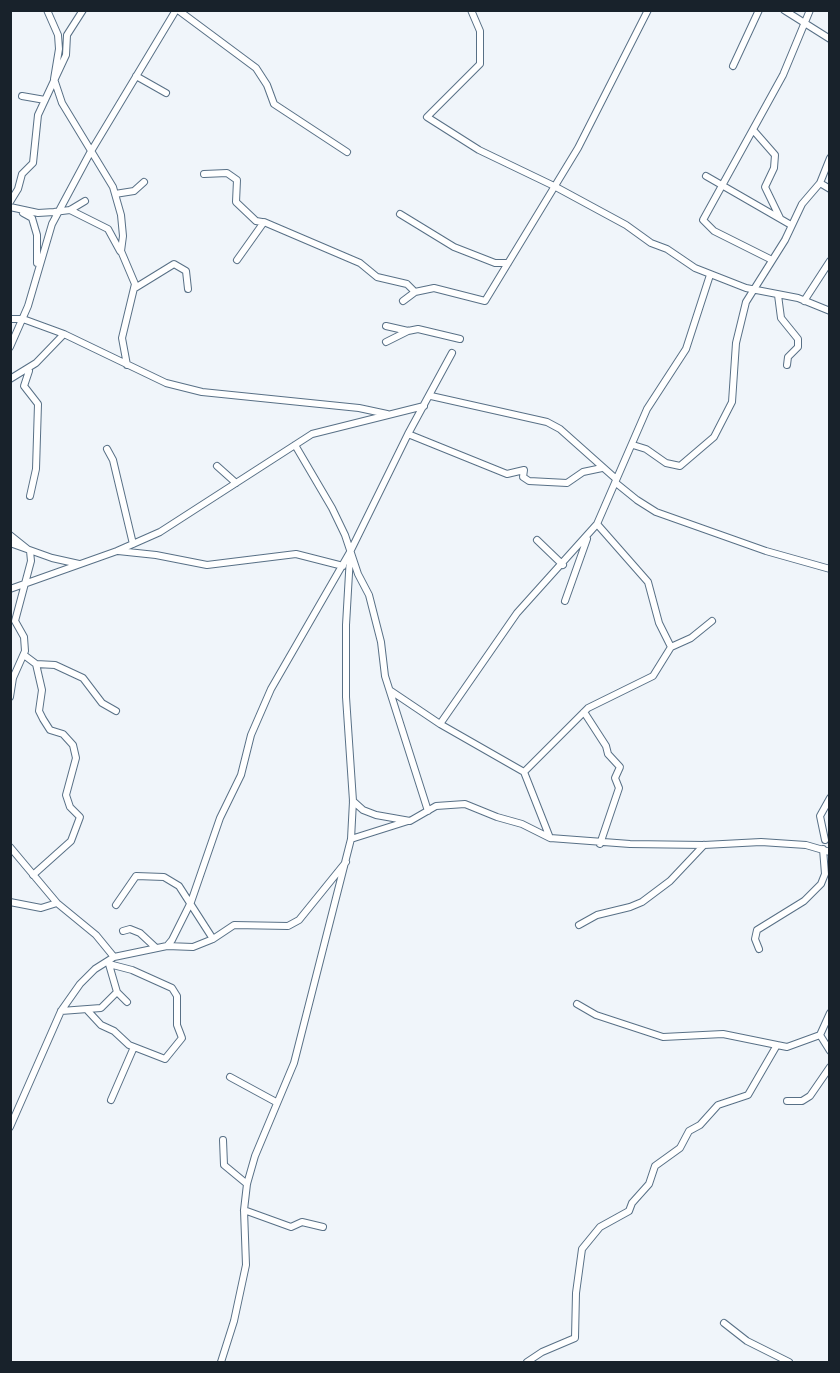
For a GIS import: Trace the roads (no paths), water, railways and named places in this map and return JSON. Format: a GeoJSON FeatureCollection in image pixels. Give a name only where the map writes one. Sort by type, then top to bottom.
{"type":"FeatureCollection","features":[{"type":"Feature","properties":{"kind":"street"},"geometry":{"type":"LineString","coordinates":[[47,10],[55,27],[59,44],[54,79],[62,103],[115,194],[123,236],[121,252]]}},
{"type":"Feature","properties":{"kind":"street"},"geometry":{"type":"LineString","coordinates":[[10,202],[18,189],[22,174],[33,163],[38,115],[66,55],[68,35],[83,10]]}},
{"type":"Feature","properties":{"kind":"street"},"geometry":{"type":"LineString","coordinates":[[10,347],[23,319],[58,212],[90,153],[177,10],[256,68],[267,85],[274,105],[347,152]]}},
{"type":"Feature","properties":{"kind":"street"},"geometry":{"type":"LineString","coordinates":[[471,10],[480,31],[480,64],[427,117],[479,150],[554,186],[710,275],[752,290],[804,300],[830,311]]}},
{"type":"Feature","properties":{"kind":"street"},"geometry":{"type":"LineString","coordinates":[[403,301],[415,292],[436,288],[484,301],[597,114],[648,10]]}},
{"type":"Feature","properties":{"kind":"street"},"geometry":{"type":"LineString","coordinates":[[733,66],[759,10]]}},
{"type":"Feature","properties":{"kind":"street"},"geometry":{"type":"LineString","coordinates":[[784,10],[830,39]]}},
{"type":"Feature","properties":{"kind":"street"},"geometry":{"type":"LineString","coordinates":[[770,259],[706,226],[703,220],[754,131],[806,23],[810,10]]}},
{"type":"Feature","properties":{"kind":"street"},"geometry":{"type":"LineString","coordinates":[[136,76],[166,93]]}},
{"type":"Feature","properties":{"kind":"street"},"geometry":{"type":"LineString","coordinates":[[22,96],[45,100]]}},
{"type":"Feature","properties":{"kind":"street"},"geometry":{"type":"LineString","coordinates":[[754,131],[775,155],[774,168],[765,187],[780,218]]}},
{"type":"Feature","properties":{"kind":"street"},"geometry":{"type":"LineString","coordinates":[[440,724],[518,613],[597,524],[615,480],[634,444],[666,463],[680,466],[714,437],[732,402],[736,343],[752,290],[802,204],[820,183],[830,158]]}},
{"type":"Feature","properties":{"kind":"street"},"geometry":{"type":"LineString","coordinates":[[204,174],[227,173],[237,180],[236,202],[256,221],[360,263],[377,277],[406,284],[415,292]]}},
{"type":"Feature","properties":{"kind":"street"},"geometry":{"type":"LineString","coordinates":[[706,176],[791,225]]}},
{"type":"Feature","properties":{"kind":"street"},"geometry":{"type":"LineString","coordinates":[[115,194],[134,191],[144,182]]}},
{"type":"Feature","properties":{"kind":"street"},"geometry":{"type":"LineString","coordinates":[[820,183],[830,189]]}},
{"type":"Feature","properties":{"kind":"street"},"geometry":{"type":"LineString","coordinates":[[20,211],[58,212],[70,210],[85,201]]}},
{"type":"Feature","properties":{"kind":"street"},"geometry":{"type":"LineString","coordinates":[[10,207],[32,218],[37,235],[36,275]]}},
{"type":"Feature","properties":{"kind":"street"},"geometry":{"type":"LineString","coordinates":[[70,210],[108,229],[132,271],[135,288],[122,338],[127,365]]}},
{"type":"Feature","properties":{"kind":"street"},"geometry":{"type":"LineString","coordinates":[[400,214],[454,247],[495,263],[508,263]]}},
{"type":"Feature","properties":{"kind":"street"},"geometry":{"type":"LineString","coordinates":[[237,260],[262,222]]}},
{"type":"Feature","properties":{"kind":"street"},"geometry":{"type":"LineString","coordinates":[[804,300],[830,261]]}},
{"type":"Feature","properties":{"kind":"street"},"geometry":{"type":"LineString","coordinates":[[135,288],[174,264],[186,271],[188,289]]}},
{"type":"Feature","properties":{"kind":"street"},"geometry":{"type":"LineString","coordinates":[[628,456],[647,410],[691,336],[710,275]]}},
{"type":"Feature","properties":{"kind":"street"},"geometry":{"type":"LineString","coordinates":[[778,295],[781,318],[798,339],[798,346],[788,357],[787,365]]}},
{"type":"Feature","properties":{"kind":"street"},"geometry":{"type":"LineString","coordinates":[[10,319],[23,319],[64,334],[166,383],[202,392],[359,408],[388,414]]}},
{"type":"Feature","properties":{"kind":"street"},"geometry":{"type":"LineString","coordinates":[[10,334],[23,319]]}},
{"type":"Feature","properties":{"kind":"street"},"geometry":{"type":"LineString","coordinates":[[386,326],[408,331]]}},
{"type":"Feature","properties":{"kind":"street"},"geometry":{"type":"LineString","coordinates":[[386,342],[408,331],[418,329],[460,339]]}},
{"type":"Feature","properties":{"kind":"street"},"geometry":{"type":"LineString","coordinates":[[30,496],[36,469],[38,404],[24,381],[33,366],[64,334]]}},
{"type":"Feature","properties":{"kind":"street"},"geometry":{"type":"LineString","coordinates":[[166,945],[191,902],[220,818],[241,775],[251,735],[271,689],[343,566],[408,434],[452,353]]}},
{"type":"Feature","properties":{"kind":"street"},"geometry":{"type":"LineString","coordinates":[[10,379],[33,366]]}},
{"type":"Feature","properties":{"kind":"street"},"geometry":{"type":"LineString","coordinates":[[430,396],[547,422],[560,429],[637,501],[656,512],[766,551],[830,569]]}},
{"type":"Feature","properties":{"kind":"street"},"geometry":{"type":"LineString","coordinates":[[10,589],[117,551],[160,532],[312,434],[424,406]]}},
{"type":"Feature","properties":{"kind":"street"},"geometry":{"type":"LineString","coordinates":[[408,434],[507,474],[524,470],[523,477],[530,481],[567,483],[583,472],[602,468]]}},
{"type":"Feature","properties":{"kind":"street"},"geometry":{"type":"LineString","coordinates":[[296,445],[332,508],[358,574],[369,595],[381,642],[385,676],[428,811]]}},
{"type":"Feature","properties":{"kind":"street"},"geometry":{"type":"LineString","coordinates":[[107,449],[113,460],[133,544]]}},
{"type":"Feature","properties":{"kind":"street"},"geometry":{"type":"LineString","coordinates":[[217,466],[236,483]]}},
{"type":"Feature","properties":{"kind":"street"},"geometry":{"type":"LineString","coordinates":[[597,524],[648,582],[659,623],[671,647]]}},
{"type":"Feature","properties":{"kind":"street"},"geometry":{"type":"LineString","coordinates":[[10,535],[30,551]]}},
{"type":"Feature","properties":{"kind":"street"},"geometry":{"type":"LineString","coordinates":[[565,601],[588,536]]}},
{"type":"Feature","properties":{"kind":"street"},"geometry":{"type":"LineString","coordinates":[[537,540],[563,565]]}},
{"type":"Feature","properties":{"kind":"street"},"geometry":{"type":"LineString","coordinates":[[10,543],[30,551],[79,564]]}},
{"type":"Feature","properties":{"kind":"street"},"geometry":{"type":"LineString","coordinates":[[10,697],[13,678],[24,655],[24,637],[15,621],[30,567],[30,551]]}},
{"type":"Feature","properties":{"kind":"street"},"geometry":{"type":"LineString","coordinates":[[117,551],[156,555],[207,565],[248,558],[296,554],[343,566]]}},
{"type":"Feature","properties":{"kind":"street"},"geometry":{"type":"LineString","coordinates":[[221,1362],[246,1265],[244,1210],[255,1156],[294,1063],[348,861],[353,801],[346,687],[350,552]]}},
{"type":"Feature","properties":{"kind":"street"},"geometry":{"type":"LineString","coordinates":[[524,771],[594,704],[653,676],[671,647],[691,638],[712,621]]}},
{"type":"Feature","properties":{"kind":"street"},"geometry":{"type":"LineString","coordinates":[[24,655],[36,664],[55,665],[83,678],[102,703],[116,711]]}},
{"type":"Feature","properties":{"kind":"street"},"geometry":{"type":"LineString","coordinates":[[33,875],[71,841],[79,826],[80,818],[70,807],[66,795],[76,758],[73,745],[63,734],[50,730],[42,719],[39,711],[42,690],[36,664]]}},
{"type":"Feature","properties":{"kind":"street"},"geometry":{"type":"LineString","coordinates":[[391,691],[440,724],[524,771],[550,838]]}},
{"type":"Feature","properties":{"kind":"street"},"geometry":{"type":"LineString","coordinates":[[584,712],[606,746],[608,754],[620,767],[615,778],[619,788],[600,844]]}},
{"type":"Feature","properties":{"kind":"street"},"geometry":{"type":"LineString","coordinates":[[825,840],[820,816],[830,798]]}},
{"type":"Feature","properties":{"kind":"street"},"geometry":{"type":"LineString","coordinates":[[353,801],[363,810],[376,815],[410,821]]}},
{"type":"Feature","properties":{"kind":"street"},"geometry":{"type":"LineString","coordinates":[[351,839],[410,821],[436,806],[465,804],[497,818],[522,824],[550,838],[600,844],[704,845],[760,842],[806,844],[826,850],[826,865],[821,884],[804,901],[757,930],[755,939],[759,949]]}},
{"type":"Feature","properties":{"kind":"street"},"geometry":{"type":"LineString","coordinates":[[579,925],[597,915],[642,902],[670,881],[704,845]]}},
{"type":"Feature","properties":{"kind":"street"},"geometry":{"type":"LineString","coordinates":[[10,847],[57,903],[96,934],[110,960],[117,992],[127,1002]]}},
{"type":"Feature","properties":{"kind":"street"},"geometry":{"type":"LineString","coordinates":[[10,1127],[61,1011],[80,984],[110,960],[166,945],[184,948],[213,939],[234,925],[288,926],[295,923],[348,861]]}},
{"type":"Feature","properties":{"kind":"street"},"geometry":{"type":"LineString","coordinates":[[116,904],[136,876],[164,877],[173,880],[191,902],[213,939]]}},
{"type":"Feature","properties":{"kind":"street"},"geometry":{"type":"LineString","coordinates":[[10,903],[41,908],[57,903]]}},
{"type":"Feature","properties":{"kind":"street"},"geometry":{"type":"LineString","coordinates":[[123,931],[130,929],[140,933],[156,947]]}},
{"type":"Feature","properties":{"kind":"street"},"geometry":{"type":"LineString","coordinates":[[88,1011],[101,1025],[114,1031],[134,1047],[165,1059],[182,1038],[177,1025],[177,996],[172,988],[110,960]]}},
{"type":"Feature","properties":{"kind":"street"},"geometry":{"type":"LineString","coordinates":[[61,1011],[88,1011],[101,1008],[117,992]]}},
{"type":"Feature","properties":{"kind":"street"},"geometry":{"type":"LineString","coordinates":[[577,1004],[596,1015],[663,1037],[723,1034],[787,1047],[820,1035],[830,1013]]}},
{"type":"Feature","properties":{"kind":"street"},"geometry":{"type":"LineString","coordinates":[[820,1035],[830,1052]]}},
{"type":"Feature","properties":{"kind":"street"},"geometry":{"type":"LineString","coordinates":[[527,1362],[542,1352],[575,1338],[576,1293],[582,1249],[588,1241],[600,1227],[629,1211],[632,1203],[649,1184],[655,1166],[680,1148],[689,1131],[700,1125],[718,1105],[748,1095],[777,1045]]}},
{"type":"Feature","properties":{"kind":"street"},"geometry":{"type":"LineString","coordinates":[[111,1100],[134,1047]]}},
{"type":"Feature","properties":{"kind":"street"},"geometry":{"type":"LineString","coordinates":[[787,1101],[802,1101],[810,1095],[830,1067]]}},
{"type":"Feature","properties":{"kind":"street"},"geometry":{"type":"LineString","coordinates":[[231,1077],[276,1102]]}},
{"type":"Feature","properties":{"kind":"street"},"geometry":{"type":"LineString","coordinates":[[223,1140],[224,1165],[248,1184]]}},
{"type":"Feature","properties":{"kind":"street"},"geometry":{"type":"LineString","coordinates":[[244,1210],[291,1227],[302,1222],[323,1227]]}},
{"type":"Feature","properties":{"kind":"street"},"geometry":{"type":"LineString","coordinates":[[724,1323],[747,1341],[789,1362]]}}]}
